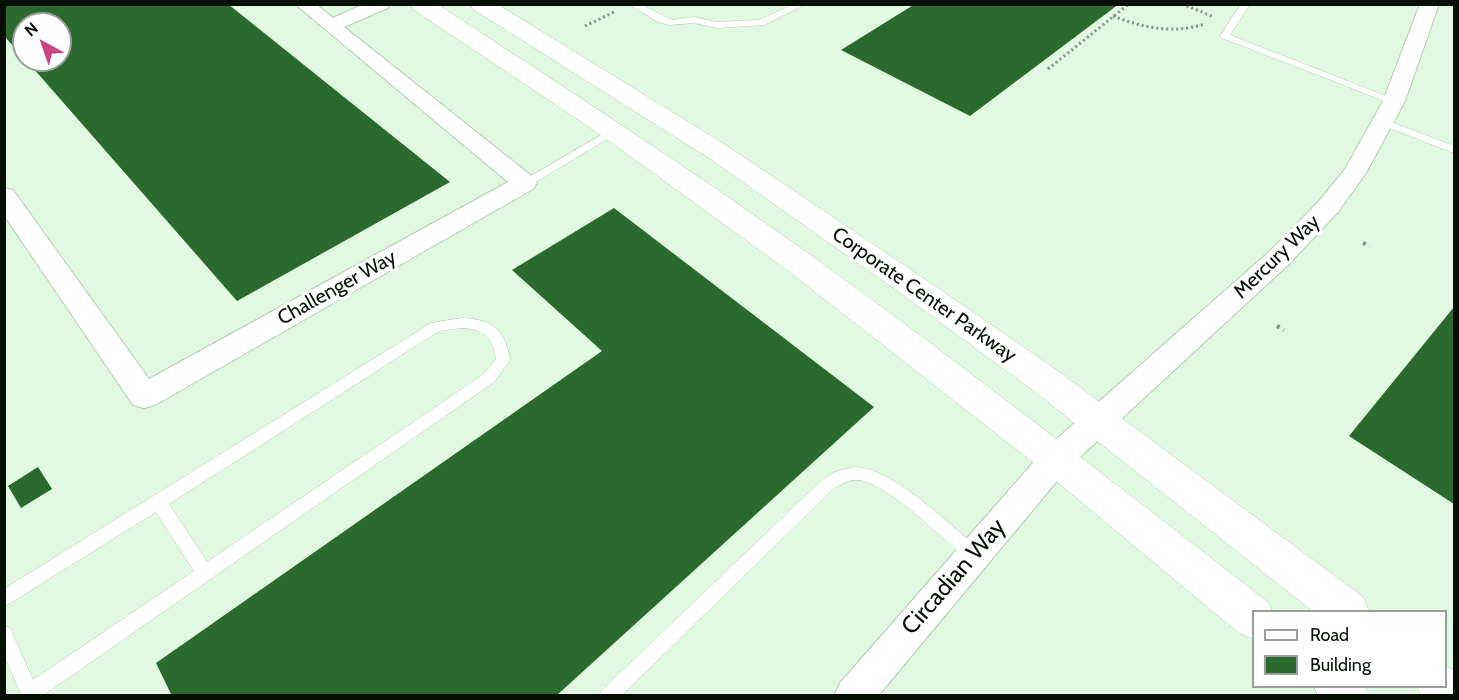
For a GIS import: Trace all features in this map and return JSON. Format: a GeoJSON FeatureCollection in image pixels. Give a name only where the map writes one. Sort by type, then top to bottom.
{"type":"FeatureCollection","features":[{"type":"Feature","properties":{"kind":"street"},"geometry":{"type":"LineString","coordinates":[[304,4],[525,183]]}},
{"type":"Feature","properties":{"kind":"street"},"geometry":{"type":"LineString","coordinates":[[332,25],[381,4]]}},
{"type":"Feature","properties":{"kind":"street"},"geometry":{"type":"LineString","coordinates":[[421,4],[614,131],[797,261],[1056,459],[1252,616]]}},
{"type":"Feature","properties":{"kind":"street","name":"Corporate Center Parkway"},"geometry":{"type":"LineString","coordinates":[[481,4],[718,152],[924,294],[1098,420],[1345,610]]}},
{"type":"Feature","properties":{"kind":"street","name":"Mercury Way"},"geometry":{"type":"LineString","coordinates":[[1056,459],[1297,241],[1329,206],[1354,173],[1389,112],[1430,4]]}},
{"type":"Feature","properties":{"kind":"street","name":"Challenger Way"},"geometry":{"type":"LineString","coordinates":[[4,196],[144,396],[525,183]]}},
{"type":"Feature","properties":{"kind":"street","name":"Circadian Way"},"geometry":{"type":"LineString","coordinates":[[853,696],[1056,459]]}},
{"type":"Feature","properties":{"kind":"lane"},"geometry":{"type":"LineString","coordinates":[[633,4],[659,19],[672,23],[694,20],[717,25],[761,23],[802,4]]}},
{"type":"Feature","properties":{"kind":"lane"},"geometry":{"type":"LineString","coordinates":[[1245,4],[1225,36],[1389,112],[1455,150]]}},
{"type":"Feature","properties":{"kind":"lane"},"geometry":{"type":"LineString","coordinates":[[525,183],[614,131]]}},
{"type":"Feature","properties":{"kind":"lane"},"geometry":{"type":"LineString","coordinates":[[4,599],[436,327],[460,321],[482,326],[499,341],[503,360],[489,378],[31,694],[4,634]]}},
{"type":"Feature","properties":{"kind":"lane"},"geometry":{"type":"LineString","coordinates":[[608,696],[828,484],[845,474],[866,474],[887,484],[973,554]]}},
{"type":"Feature","properties":{"kind":"lane"},"geometry":{"type":"LineString","coordinates":[[159,502],[205,573]]}},
{"type":"Feature","properties":{"kind":"path"},"geometry":{"type":"LineString","coordinates":[[1048,69],[1129,4]]}},
{"type":"Feature","properties":{"kind":"path"},"geometry":{"type":"LineString","coordinates":[[1113,16],[1134,25],[1176,31],[1195,28],[1216,17],[1182,4]]}},
{"type":"Feature","properties":{"kind":"path"},"geometry":{"type":"LineString","coordinates":[[1197,10],[1202,4]]}},
{"type":"Feature","properties":{"kind":"path"},"geometry":{"type":"LineString","coordinates":[[585,26],[621,8]]}},
{"type":"Feature","properties":{"kind":"path"},"geometry":{"type":"LineString","coordinates":[[1364,243],[1370,246]]}},
{"type":"Feature","properties":{"kind":"path"},"geometry":{"type":"LineString","coordinates":[[1277,327],[1284,330]]}},
{"type":"Feature","properties":{"kind":"building"},"geometry":{"type":"Polygon","coordinates":[[[4,4],[228,4],[450,182],[237,301],[37,72],[72,72],[72,12],[12,12],[12,45],[4,36],[4,4]]]}},
{"type":"Feature","properties":{"kind":"building"},"geometry":{"type":"Polygon","coordinates":[[[915,4],[1119,4],[970,116],[841,50],[915,4]]]}},
{"type":"Feature","properties":{"kind":"building"},"geometry":{"type":"Polygon","coordinates":[[[614,208],[874,407],[556,696],[172,696],[156,663],[602,351],[512,270],[614,208]]]}},
{"type":"Feature","properties":{"kind":"building"},"geometry":{"type":"Polygon","coordinates":[[[1454,307],[1454,504],[1349,436],[1454,307]]]}},
{"type":"Feature","properties":{"kind":"building"},"geometry":{"type":"Polygon","coordinates":[[[38,467],[52,489],[21,508],[8,486],[38,467]]]}}]}
